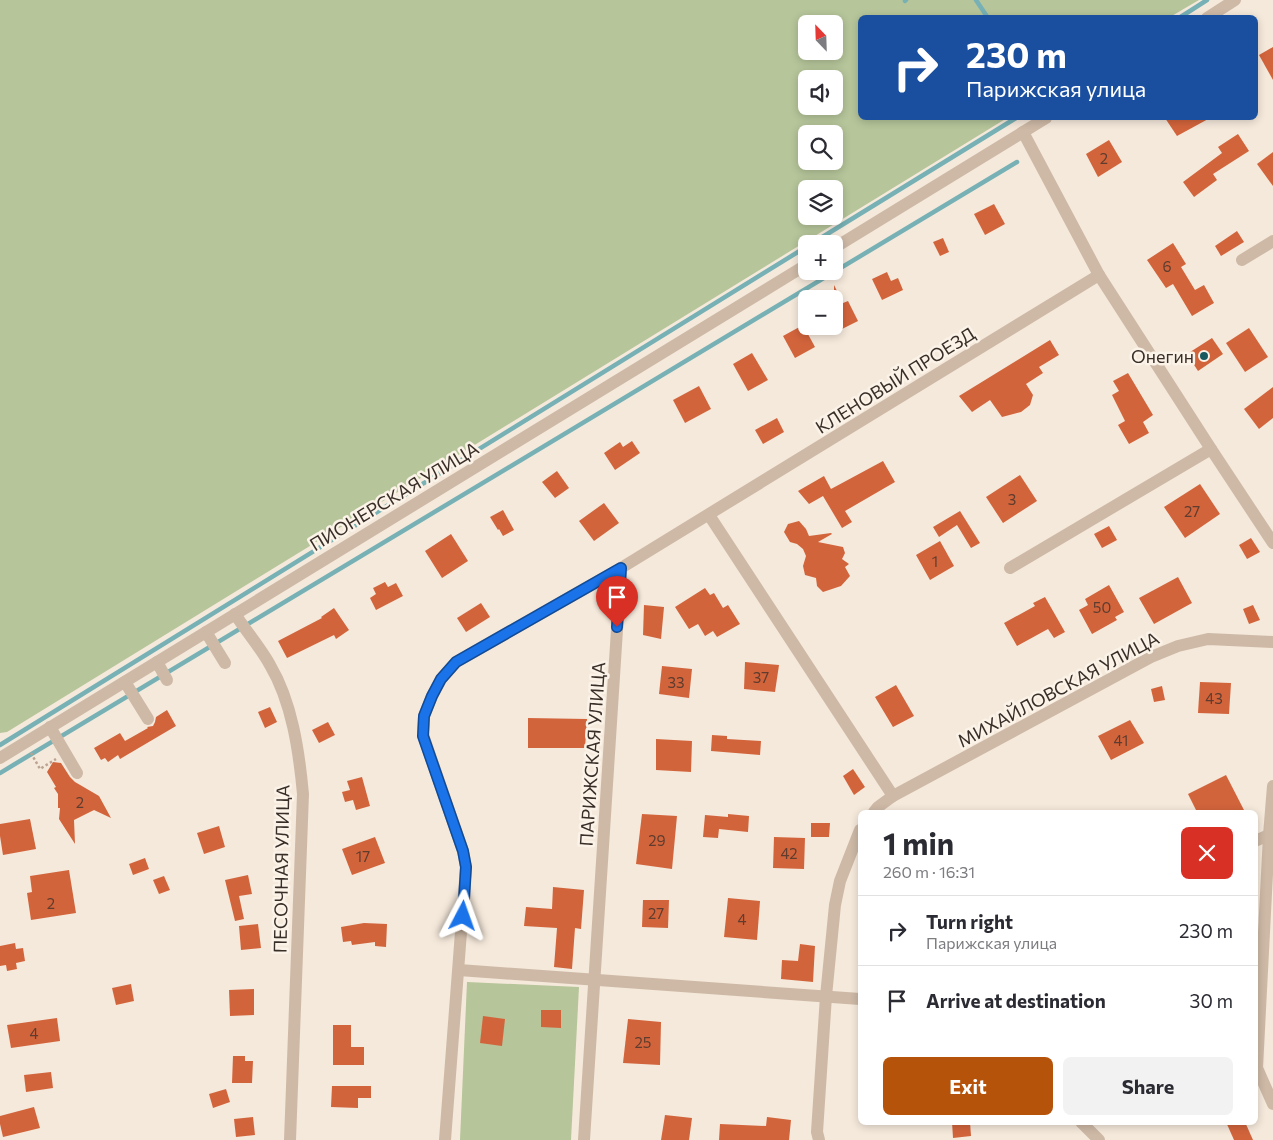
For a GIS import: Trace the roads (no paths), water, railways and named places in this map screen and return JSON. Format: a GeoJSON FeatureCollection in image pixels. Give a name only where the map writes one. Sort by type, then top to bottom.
{"type":"FeatureCollection","features":[{"type":"Feature","properties":{"kind":"street"},"geometry":{"type":"LineString","coordinates":[[1212,15],[1235,0]]}},
{"type":"Feature","properties":{"kind":"street"},"geometry":{"type":"LineString","coordinates":[[843,242],[1043,120]]}},
{"type":"Feature","properties":{"kind":"street"},"geometry":{"type":"LineString","coordinates":[[1023,132],[1100,275],[1273,543]]}},
{"type":"Feature","properties":{"kind":"street"},"geometry":{"type":"LineString","coordinates":[[1242,260],[1273,241]]}},
{"type":"Feature","properties":{"kind":"street","name":"ПИОНЕРСКАЯ УЛИЦА"},"geometry":{"type":"LineString","coordinates":[[0,758],[798,269]]}},
{"type":"Feature","properties":{"kind":"street","name":"КЛЕНОВЫЙ ПРОЕЗД"},"geometry":{"type":"LineString","coordinates":[[709,515],[1100,275]]}},
{"type":"Feature","properties":{"kind":"street"},"geometry":{"type":"LineString","coordinates":[[1010,568],[1211,449]]}},
{"type":"Feature","properties":{"kind":"street"},"geometry":{"type":"LineString","coordinates":[[445,1140],[466,867],[463,851],[423,736],[424,716],[432,696],[441,679],[456,662],[621,568],[709,515],[893,796]]}},
{"type":"Feature","properties":{"kind":"street","name":"ПАРИЖСКАЯ УЛИЦА"},"geometry":{"type":"LineString","coordinates":[[584,1140],[621,568]]}},
{"type":"Feature","properties":{"kind":"street","name":"ПЕСОЧНАЯ УЛИЦА"},"geometry":{"type":"LineString","coordinates":[[235,614],[270,665],[283,692],[296,743],[302,784],[290,1140]]}},
{"type":"Feature","properties":{"kind":"street"},"geometry":{"type":"LineString","coordinates":[[206,632],[225,663]]}},
{"type":"Feature","properties":{"kind":"street","name":"МИХАЙЛОВСКАЯ УЛИЦА"},"geometry":{"type":"LineString","coordinates":[[876,810],[893,796],[1151,657],[1178,646],[1208,639],[1273,642]]}},
{"type":"Feature","properties":{"kind":"street"},"geometry":{"type":"LineString","coordinates":[[157,662],[167,680]]}},
{"type":"Feature","properties":{"kind":"street"},"geometry":{"type":"LineString","coordinates":[[125,682],[148,719]]}},
{"type":"Feature","properties":{"kind":"street"},"geometry":{"type":"LineString","coordinates":[[50,727],[77,773]]}},
{"type":"Feature","properties":{"kind":"street"},"geometry":{"type":"LineString","coordinates":[[1258,1049],[1273,786]]}},
{"type":"Feature","properties":{"kind":"street"},"geometry":{"type":"LineString","coordinates":[[819,1140],[817,1132],[826,996],[835,905],[840,881],[858,835]]}},
{"type":"Feature","properties":{"kind":"street"},"geometry":{"type":"LineString","coordinates":[[1258,840],[1269,835]]}},
{"type":"Feature","properties":{"kind":"street"},"geometry":{"type":"LineString","coordinates":[[459,970],[858,999]]}},
{"type":"Feature","properties":{"kind":"street"},"geometry":{"type":"LineString","coordinates":[[1258,1070],[1273,1104]]}},
{"type":"Feature","properties":{"kind":"street"},"geometry":{"type":"LineString","coordinates":[[1085,1125],[1099,1140]]}},
{"type":"Feature","properties":{"kind":"waterway"},"geometry":{"type":"LineString","coordinates":[[976,0],[986,15]]}},
{"type":"Feature","properties":{"kind":"waterway"},"geometry":{"type":"LineString","coordinates":[[1184,15],[1207,0]]}},
{"type":"Feature","properties":{"kind":"waterway"},"geometry":{"type":"LineString","coordinates":[[826,235],[1013,120]]}},
{"type":"Feature","properties":{"kind":"waterway"},"geometry":{"type":"LineString","coordinates":[[0,773],[1017,162]]}},
{"type":"Feature","properties":{"kind":"waterway"},"geometry":{"type":"LineString","coordinates":[[0,745],[798,252]]}},
{"type":"Feature","properties":{"kind":"place","name":"Онегин"},"geometry":{"type":"Point","coordinates":[1204,356]}}]}
